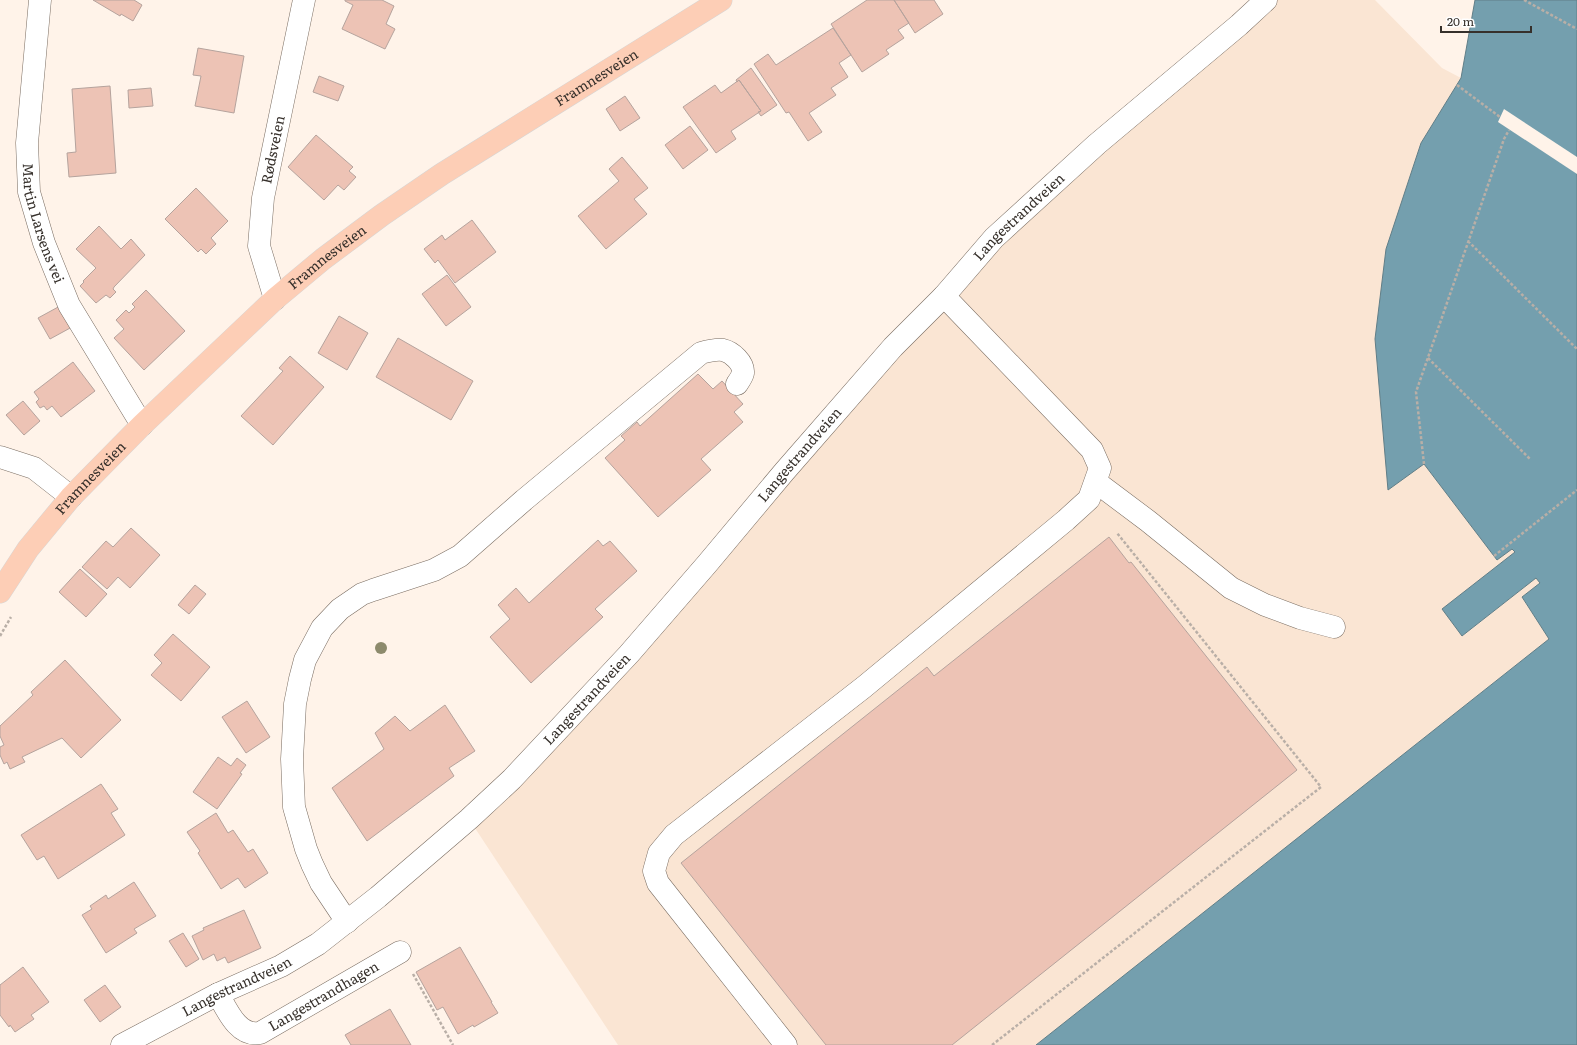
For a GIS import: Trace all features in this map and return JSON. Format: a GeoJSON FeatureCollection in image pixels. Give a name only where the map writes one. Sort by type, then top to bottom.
{"type":"FeatureCollection","features":[{"type":"Feature","properties":{"kind":"main road","name":"Framnesveien"},"geometry":{"type":"LineString","coordinates":[[0,592],[28,549],[71,497],[142,425],[275,299],[323,259],[382,215],[442,174],[721,0]]}},
{"type":"Feature","properties":{"kind":"street","name":"Martin Larsens vei"},"geometry":{"type":"LineString","coordinates":[[40,0],[27,143],[29,192],[44,243],[69,305],[142,425]]}},
{"type":"Feature","properties":{"kind":"street","name":"Rødsveien"},"geometry":{"type":"LineString","coordinates":[[275,299],[258,246],[265,190],[304,0]]}},
{"type":"Feature","properties":{"kind":"street","name":"Langestrandveien"},"geometry":{"type":"LineString","coordinates":[[122,1045],[218,994],[281,966],[318,944],[378,898],[469,819],[512,779],[629,654],[893,347],[944,296],[994,238],[1097,144],[1239,25],[1266,0]]}},
{"type":"Feature","properties":{"kind":"street"},"geometry":{"type":"LineString","coordinates":[[786,1045],[658,883],[654,871],[659,853],[674,835],[864,687],[1066,520],[1092,490],[1100,468],[1092,450],[944,296]]}},
{"type":"Feature","properties":{"kind":"street"},"geometry":{"type":"LineString","coordinates":[[347,922],[321,883],[312,864],[306,849],[294,807],[292,759],[295,704],[305,660],[322,628],[340,609],[362,594],[434,570],[460,556],[524,500],[701,353],[719,350],[725,350],[731,353],[740,362],[743,369],[743,375],[737,384]]}},
{"type":"Feature","properties":{"kind":"street"},"geometry":{"type":"LineString","coordinates":[[0,457],[34,468],[71,497]]}},
{"type":"Feature","properties":{"kind":"street"},"geometry":{"type":"LineString","coordinates":[[1092,490],[1148,521],[1231,588],[1264,605],[1300,618],[1334,627]]}},
{"type":"Feature","properties":{"kind":"street","name":"Langestrandhagen"},"geometry":{"type":"LineString","coordinates":[[218,994],[238,1026],[252,1035],[260,1033],[400,952]]}},
{"type":"Feature","properties":{"kind":"path"},"geometry":{"type":"LineString","coordinates":[[1524,0],[1577,29]]}},
{"type":"Feature","properties":{"kind":"path"},"geometry":{"type":"LineString","coordinates":[[1457,85],[1500,117]]}},
{"type":"Feature","properties":{"kind":"path"},"geometry":{"type":"LineString","coordinates":[[1424,464],[1416,392],[1504,139],[1509,130]]}},
{"type":"Feature","properties":{"kind":"path"},"geometry":{"type":"LineString","coordinates":[[1468,241],[1577,349]]}},
{"type":"Feature","properties":{"kind":"path"},"geometry":{"type":"LineString","coordinates":[[1428,358],[1531,460]]}},
{"type":"Feature","properties":{"kind":"path"},"geometry":{"type":"LineString","coordinates":[[992,1045],[1321,787],[1092,490]]}},
{"type":"Feature","properties":{"kind":"path"},"geometry":{"type":"LineString","coordinates":[[1494,556],[1577,490]]}},
{"type":"Feature","properties":{"kind":"path"},"geometry":{"type":"LineString","coordinates":[[0,636],[11,616]]}},
{"type":"Feature","properties":{"kind":"path"},"geometry":{"type":"LineString","coordinates":[[400,952],[453,1045]]}},
{"type":"Feature","properties":{"kind":"shaded area"},"geometry":{"type":"Polygon","coordinates":[[[1266,0],[1375,0],[1442,68],[1461,78],[1421,143],[1388,489],[1424,464],[1497,560],[1512,549],[1515,552],[1443,609],[1463,636],[1536,578],[1541,583],[1522,598],[1549,639],[1036,1045],[618,1045],[469,819],[944,296],[1266,0]]]}},
{"type":"Feature","properties":{"kind":"water"},"geometry":{"type":"Polygon","coordinates":[[[1475,0],[1577,0],[1577,1045],[1036,1045],[1549,639],[1522,597],[1540,583],[1536,578],[1462,636],[1442,609],[1515,552],[1512,549],[1497,560],[1424,464],[1388,490],[1375,339],[1386,249],[1421,143],[1461,78],[1475,0]]]}},
{"type":"Feature","properties":{"kind":"pier"},"geometry":{"type":"Polygon","coordinates":[[[1504,109],[1577,157],[1577,174],[1498,122],[1504,109]]]}},
{"type":"Feature","properties":{"kind":"building"},"geometry":{"type":"Polygon","coordinates":[[[93,0],[134,0],[142,5],[133,21],[121,14],[120,16],[93,0]]]}},
{"type":"Feature","properties":{"kind":"building"},"geometry":{"type":"Polygon","coordinates":[[[345,0],[382,0],[394,6],[386,24],[395,29],[385,49],[342,29],[353,5],[345,0]]]}},
{"type":"Feature","properties":{"kind":"building"},"geometry":{"type":"Polygon","coordinates":[[[867,0],[894,0],[909,23],[898,30],[904,38],[886,50],[889,54],[862,72],[831,24],[867,0]]]}},
{"type":"Feature","properties":{"kind":"building"},"geometry":{"type":"Polygon","coordinates":[[[894,0],[934,0],[943,14],[915,33],[894,0]]]}},
{"type":"Feature","properties":{"kind":"building"},"geometry":{"type":"Polygon","coordinates":[[[833,28],[851,55],[839,63],[848,77],[831,88],[836,95],[809,113],[822,132],[808,141],[789,112],[786,113],[754,64],[768,54],[776,65],[833,28]]]}},
{"type":"Feature","properties":{"kind":"building"},"geometry":{"type":"Polygon","coordinates":[[[198,48],[244,56],[234,113],[195,106],[201,76],[193,75],[198,48]]]}},
{"type":"Feature","properties":{"kind":"building"},"geometry":{"type":"Polygon","coordinates":[[[751,68],[777,105],[761,116],[758,112],[761,111],[739,80],[737,82],[736,80],[751,68]]]}},
{"type":"Feature","properties":{"kind":"building"},"geometry":{"type":"Polygon","coordinates":[[[319,76],[344,86],[338,101],[313,92],[319,76]]]}},
{"type":"Feature","properties":{"kind":"building"},"geometry":{"type":"Polygon","coordinates":[[[739,80],[761,111],[731,131],[736,139],[716,153],[683,107],[715,85],[721,93],[739,80]]]}},
{"type":"Feature","properties":{"kind":"building"},"geometry":{"type":"Polygon","coordinates":[[[110,86],[116,173],[69,177],[67,153],[76,152],[72,89],[110,86]]]}},
{"type":"Feature","properties":{"kind":"building"},"geometry":{"type":"Polygon","coordinates":[[[151,88],[153,106],[129,108],[128,90],[151,88]]]}},
{"type":"Feature","properties":{"kind":"building"},"geometry":{"type":"Polygon","coordinates":[[[625,96],[640,118],[620,131],[606,109],[625,96]]]}},
{"type":"Feature","properties":{"kind":"building"},"geometry":{"type":"Polygon","coordinates":[[[690,126],[708,150],[683,169],[665,145],[690,126]]]}},
{"type":"Feature","properties":{"kind":"building"},"geometry":{"type":"Polygon","coordinates":[[[316,135],[353,167],[349,171],[356,177],[344,190],[338,185],[324,200],[288,167],[316,135]]]}},
{"type":"Feature","properties":{"kind":"building"},"geometry":{"type":"Polygon","coordinates":[[[622,157],[648,188],[634,199],[647,214],[606,249],[578,216],[619,181],[609,169],[622,157]]]}},
{"type":"Feature","properties":{"kind":"building"},"geometry":{"type":"Polygon","coordinates":[[[196,188],[228,221],[211,238],[216,244],[206,254],[201,249],[198,252],[165,219],[196,188]]]}},
{"type":"Feature","properties":{"kind":"building"},"geometry":{"type":"Polygon","coordinates":[[[472,220],[496,252],[455,283],[438,260],[435,263],[424,249],[442,235],[445,240],[472,220]]]}},
{"type":"Feature","properties":{"kind":"building"},"geometry":{"type":"Polygon","coordinates":[[[99,226],[121,249],[131,239],[145,255],[114,287],[113,289],[116,292],[110,298],[106,295],[96,303],[80,286],[96,268],[76,249],[99,226]]]}},
{"type":"Feature","properties":{"kind":"building"},"geometry":{"type":"Polygon","coordinates":[[[447,275],[471,307],[446,326],[422,294],[447,275]]]}},
{"type":"Feature","properties":{"kind":"building"},"geometry":{"type":"Polygon","coordinates":[[[146,290],[185,331],[144,370],[114,338],[124,329],[116,320],[126,310],[129,313],[135,307],[132,304],[146,290]]]}},
{"type":"Feature","properties":{"kind":"building"},"geometry":{"type":"Polygon","coordinates":[[[60,306],[72,327],[50,339],[38,318],[60,306]]]}},
{"type":"Feature","properties":{"kind":"building"},"geometry":{"type":"Polygon","coordinates":[[[339,316],[368,333],[347,370],[318,353],[339,316]]]}},
{"type":"Feature","properties":{"kind":"building"},"geometry":{"type":"Polygon","coordinates":[[[398,338],[473,381],[451,420],[376,377],[398,338]]]}},
{"type":"Feature","properties":{"kind":"building"},"geometry":{"type":"Polygon","coordinates":[[[290,356],[324,387],[273,445],[241,416],[283,371],[279,368],[290,356]]]}},
{"type":"Feature","properties":{"kind":"building"},"geometry":{"type":"Polygon","coordinates":[[[73,362],[95,391],[61,417],[52,406],[47,410],[44,406],[40,408],[36,402],[39,399],[34,392],[73,362]]]}},
{"type":"Feature","properties":{"kind":"building"},"geometry":{"type":"Polygon","coordinates":[[[698,374],[713,389],[722,381],[743,404],[734,412],[743,422],[701,459],[711,470],[658,517],[605,458],[625,440],[621,436],[637,422],[640,426],[698,374]]]}},
{"type":"Feature","properties":{"kind":"building"},"geometry":{"type":"Polygon","coordinates":[[[23,401],[40,421],[24,435],[6,415],[23,401]]]}},
{"type":"Feature","properties":{"kind":"building"},"geometry":{"type":"Polygon","coordinates":[[[131,528],[160,555],[130,588],[118,577],[107,589],[82,567],[106,541],[113,547],[131,528]]]}},
{"type":"Feature","properties":{"kind":"building"},"geometry":{"type":"Polygon","coordinates":[[[1109,537],[1129,563],[1131,562],[1297,770],[952,1045],[826,1045],[681,863],[927,667],[934,676],[1109,537]]]}},
{"type":"Feature","properties":{"kind":"building"},"geometry":{"type":"Polygon","coordinates":[[[598,540],[603,546],[610,541],[637,571],[595,609],[603,617],[531,683],[490,637],[510,619],[498,605],[516,588],[529,603],[598,540]]]}},
{"type":"Feature","properties":{"kind":"building"},"geometry":{"type":"Polygon","coordinates":[[[80,569],[107,594],[86,617],[59,592],[80,569]]]}},
{"type":"Feature","properties":{"kind":"building"},"geometry":{"type":"Polygon","coordinates":[[[195,585],[206,594],[189,614],[178,605],[195,585]]]}},
{"type":"Feature","properties":{"kind":"building"},"geometry":{"type":"Polygon","coordinates":[[[173,634],[210,667],[181,701],[151,675],[162,663],[154,655],[173,634]]]}},
{"type":"Feature","properties":{"kind":"building"},"geometry":{"type":"Polygon","coordinates":[[[65,660],[121,720],[81,758],[62,738],[22,757],[25,762],[10,769],[7,762],[4,764],[0,755],[0,747],[4,745],[0,736],[0,726],[33,695],[31,692],[65,660]]]}},
{"type":"Feature","properties":{"kind":"building"},"geometry":{"type":"Polygon","coordinates":[[[247,701],[270,737],[246,753],[222,717],[247,701]]]}},
{"type":"Feature","properties":{"kind":"building"},"geometry":{"type":"Polygon","coordinates":[[[445,705],[475,751],[449,768],[454,776],[367,841],[332,788],[384,749],[375,733],[395,716],[410,731],[445,705]]]}},
{"type":"Feature","properties":{"kind":"building"},"geometry":{"type":"Polygon","coordinates":[[[218,757],[231,766],[237,758],[246,765],[240,773],[242,774],[217,809],[193,792],[218,757]]]}},
{"type":"Feature","properties":{"kind":"building"},"geometry":{"type":"Polygon","coordinates":[[[101,784],[118,809],[111,813],[125,835],[58,879],[44,856],[37,860],[21,835],[101,784]]]}},
{"type":"Feature","properties":{"kind":"building"},"geometry":{"type":"Polygon","coordinates":[[[216,813],[228,833],[233,830],[248,852],[253,849],[268,873],[245,888],[238,878],[221,889],[198,853],[200,851],[187,832],[216,813]]]}},
{"type":"Feature","properties":{"kind":"building"},"geometry":{"type":"Polygon","coordinates":[[[134,882],[156,916],[134,929],[137,933],[106,953],[82,915],[92,909],[90,906],[106,895],[108,899],[134,882]]]}},
{"type":"Feature","properties":{"kind":"building"},"geometry":{"type":"Polygon","coordinates":[[[244,910],[261,948],[228,963],[225,957],[217,961],[214,954],[203,960],[192,936],[204,930],[203,928],[244,910]]]}},
{"type":"Feature","properties":{"kind":"building"},"geometry":{"type":"Polygon","coordinates":[[[183,933],[199,959],[186,967],[169,941],[183,933]]]}},
{"type":"Feature","properties":{"kind":"building"},"geometry":{"type":"Polygon","coordinates":[[[460,947],[498,1013],[474,1027],[473,1025],[458,1034],[443,1007],[437,1010],[416,972],[460,947]]]}},
{"type":"Feature","properties":{"kind":"building"},"geometry":{"type":"Polygon","coordinates":[[[23,967],[49,1002],[31,1015],[34,1019],[15,1032],[0,1015],[0,985],[23,967]]]}},
{"type":"Feature","properties":{"kind":"building"},"geometry":{"type":"Polygon","coordinates":[[[105,985],[121,1007],[100,1022],[84,1000],[105,985]]]}},
{"type":"Feature","properties":{"kind":"building"},"geometry":{"type":"Polygon","coordinates":[[[390,1009],[411,1045],[351,1045],[345,1035],[390,1009]]]}}]}
